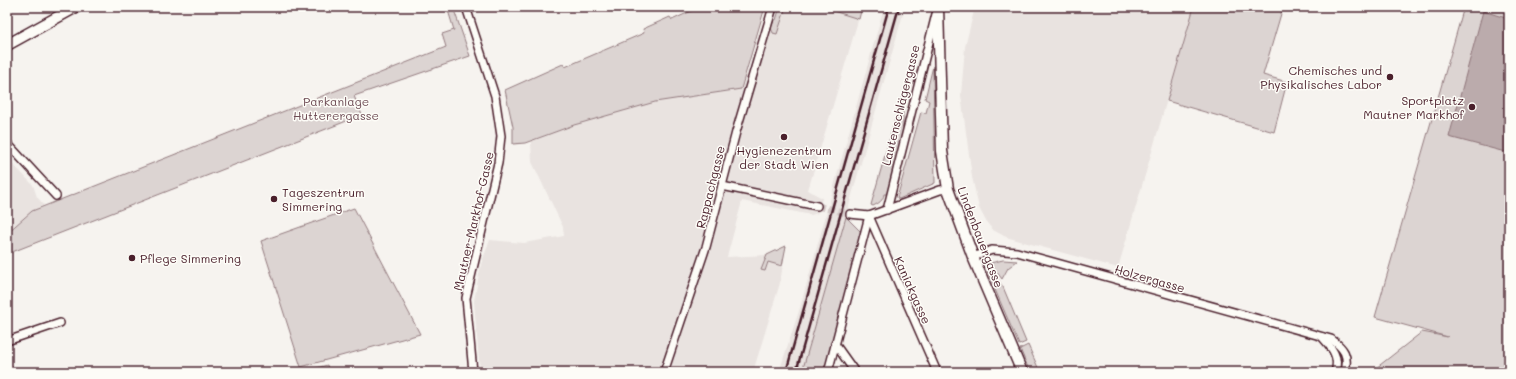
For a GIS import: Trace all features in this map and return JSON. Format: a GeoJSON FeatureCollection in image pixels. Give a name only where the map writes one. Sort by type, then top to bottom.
{"type":"FeatureCollection","features":[{"type":"Feature","properties":{"kind":"main road"},"geometry":{"type":"LineString","coordinates":[[7,45],[76,7]]}},
{"type":"Feature","properties":{"kind":"main road","name":"Lindenbauergasse"},"geometry":{"type":"LineString","coordinates":[[937,8],[942,151],[948,189],[973,258],[1022,372]]}},
{"type":"Feature","properties":{"kind":"street","name":"Mautner-Markhof-Gasse"},"geometry":{"type":"LineString","coordinates":[[466,7],[495,96],[501,136],[498,163],[466,298],[473,372]]}},
{"type":"Feature","properties":{"kind":"street","name":"Rappachgasse"},"geometry":{"type":"LineString","coordinates":[[664,372],[706,247],[738,125],[773,7]]}},
{"type":"Feature","properties":{"kind":"street","name":"Lautenschlägergasse"},"geometry":{"type":"LineString","coordinates":[[887,210],[937,8]]}},
{"type":"Feature","properties":{"kind":"street"},"geometry":{"type":"LineString","coordinates":[[7,143],[56,196]]}},
{"type":"Feature","properties":{"kind":"street"},"geometry":{"type":"LineString","coordinates":[[722,186],[817,206]]}},
{"type":"Feature","properties":{"kind":"street"},"geometry":{"type":"LineString","coordinates":[[850,214],[869,216],[940,190],[948,189]]}},
{"type":"Feature","properties":{"kind":"street"},"geometry":{"type":"LineString","coordinates":[[828,372],[869,216]]}},
{"type":"Feature","properties":{"kind":"street","name":"Kaniakgasse"},"geometry":{"type":"LineString","coordinates":[[869,216],[937,372]]}},
{"type":"Feature","properties":{"kind":"street","name":"Holzergasse"},"geometry":{"type":"LineString","coordinates":[[973,258],[992,250],[1017,252],[1331,339],[1343,347],[1347,362]]}},
{"type":"Feature","properties":{"kind":"street"},"geometry":{"type":"LineString","coordinates":[[7,341],[60,323]]}},
{"type":"Feature","properties":{"kind":"street"},"geometry":{"type":"LineString","coordinates":[[1321,337],[1335,352],[1338,364],[1335,372]]}},
{"type":"Feature","properties":{"kind":"street"},"geometry":{"type":"LineString","coordinates":[[835,344],[854,372]]}},
{"type":"Feature","properties":{"kind":"street"},"geometry":{"type":"LineString","coordinates":[[1338,364],[1347,362],[1345,372]]}},
{"type":"Feature","properties":{"kind":"shaded area"},"geometry":{"type":"Polygon","coordinates":[[[786,7],[862,7],[808,190],[822,198],[818,213],[811,215],[742,201],[727,257],[768,255],[786,246],[780,283],[753,372],[480,372],[474,301],[481,264],[490,240],[524,243],[564,236],[563,227],[532,162],[531,141],[574,125],[655,102],[741,89],[786,7]]]}},
{"type":"Feature","properties":{"kind":"shaded area"},"geometry":{"type":"Polygon","coordinates":[[[884,7],[905,7],[802,372],[779,372],[800,308],[884,7]]]}},
{"type":"Feature","properties":{"kind":"shaded area"},"geometry":{"type":"Polygon","coordinates":[[[975,7],[1194,7],[1118,268],[1006,237],[993,230],[987,223],[979,208],[972,177],[961,95],[965,47],[975,7]]]}},
{"type":"Feature","properties":{"kind":"shaded area"},"geometry":{"type":"Polygon","coordinates":[[[1483,11],[1509,19],[1509,153],[1449,137],[1483,11]]]}},
{"type":"Feature","properties":{"kind":"shaded area"},"geometry":{"type":"Polygon","coordinates":[[[7,158],[33,185],[37,197],[44,205],[32,211],[7,233],[7,158]]]}},
{"type":"Feature","properties":{"kind":"green space","name":"Parkanlage Hutterergasse"},"geometry":{"type":"Polygon","coordinates":[[[447,7],[453,7],[470,56],[354,96],[362,115],[7,254],[7,233],[32,211],[446,47],[442,34],[454,30],[447,7]]]}},
{"type":"Feature","properties":{"kind":"green space"},"geometry":{"type":"Polygon","coordinates":[[[700,7],[765,7],[741,89],[655,102],[574,125],[525,143],[513,144],[513,127],[505,90],[563,64],[565,67],[644,33],[643,29],[670,17],[672,20],[700,7]]]}},
{"type":"Feature","properties":{"kind":"green space"},"geometry":{"type":"Polygon","coordinates":[[[780,7],[786,7],[777,34],[773,33],[771,28],[774,20],[776,20],[780,7]]]}},
{"type":"Feature","properties":{"kind":"green space"},"geometry":{"type":"Polygon","coordinates":[[[820,7],[862,7],[859,19],[820,7]]]}},
{"type":"Feature","properties":{"kind":"green space"},"geometry":{"type":"Polygon","coordinates":[[[1194,7],[1283,7],[1263,75],[1287,82],[1274,132],[1167,101],[1194,7]]]}},
{"type":"Feature","properties":{"kind":"green space","name":"Sportplatz Mautner Markhof"},"geometry":{"type":"Polygon","coordinates":[[[1464,7],[1509,7],[1509,372],[1371,372],[1422,332],[1448,337],[1375,317],[1464,7]]]}},
{"type":"Feature","properties":{"kind":"green space"},"geometry":{"type":"Polygon","coordinates":[[[933,66],[935,183],[899,199],[897,198],[921,112],[926,113],[929,101],[925,99],[933,66]]]}},
{"type":"Feature","properties":{"kind":"green space"},"geometry":{"type":"Polygon","coordinates":[[[903,97],[903,135],[887,194],[884,194],[880,202],[873,206],[871,205],[901,98],[903,97]]]}},
{"type":"Feature","properties":{"kind":"green space"},"geometry":{"type":"Polygon","coordinates":[[[354,208],[420,334],[301,367],[261,241],[354,208]]]}},
{"type":"Feature","properties":{"kind":"green space"},"geometry":{"type":"Polygon","coordinates":[[[846,217],[861,232],[825,372],[802,372],[846,217]]]}},
{"type":"Feature","properties":{"kind":"green space"},"geometry":{"type":"Polygon","coordinates":[[[786,246],[782,266],[768,262],[765,271],[761,270],[767,255],[786,246]]]}},
{"type":"Feature","properties":{"kind":"green space"},"geometry":{"type":"Polygon","coordinates":[[[1003,260],[1017,261],[1008,268],[1002,279],[990,263],[1003,260]]]}},
{"type":"Feature","properties":{"kind":"green space"},"geometry":{"type":"Polygon","coordinates":[[[991,270],[1003,287],[1026,342],[1019,345],[987,271],[991,270]]]}},
{"type":"Feature","properties":{"kind":"green space"},"geometry":{"type":"Polygon","coordinates":[[[1028,345],[1040,372],[1030,372],[1020,349],[1028,345]]]}},
{"type":"Feature","properties":{"kind":"green space"},"geometry":{"type":"Polygon","coordinates":[[[327,365],[329,372],[303,372],[327,365]]]}},
{"type":"Feature","properties":{"kind":"tunnel"},"geometry":{"type":"LineString","coordinates":[[817,206],[850,214]]}},
{"type":"Feature","properties":{"kind":"railway"},"geometry":{"type":"LineString","coordinates":[[786,372],[889,7]]}},
{"type":"Feature","properties":{"kind":"railway"},"geometry":{"type":"LineString","coordinates":[[796,372],[899,7]]}},
{"type":"Feature","properties":{"kind":"place","name":"Chemisches und Physikalisches Labor"},"geometry":{"type":"Point","coordinates":[1390,77]}},
{"type":"Feature","properties":{"kind":"place","name":"Sportplatz Mautner Markhof"},"geometry":{"type":"Point","coordinates":[1472,107]}},
{"type":"Feature","properties":{"kind":"place","name":"Hygienezentrum der Stadt Wien"},"geometry":{"type":"Point","coordinates":[784,137]}},
{"type":"Feature","properties":{"kind":"place","name":"Tageszentrum Simmering"},"geometry":{"type":"Point","coordinates":[274,199]}},
{"type":"Feature","properties":{"kind":"place","name":"Pflege Simmering"},"geometry":{"type":"Point","coordinates":[132,258]}}]}
